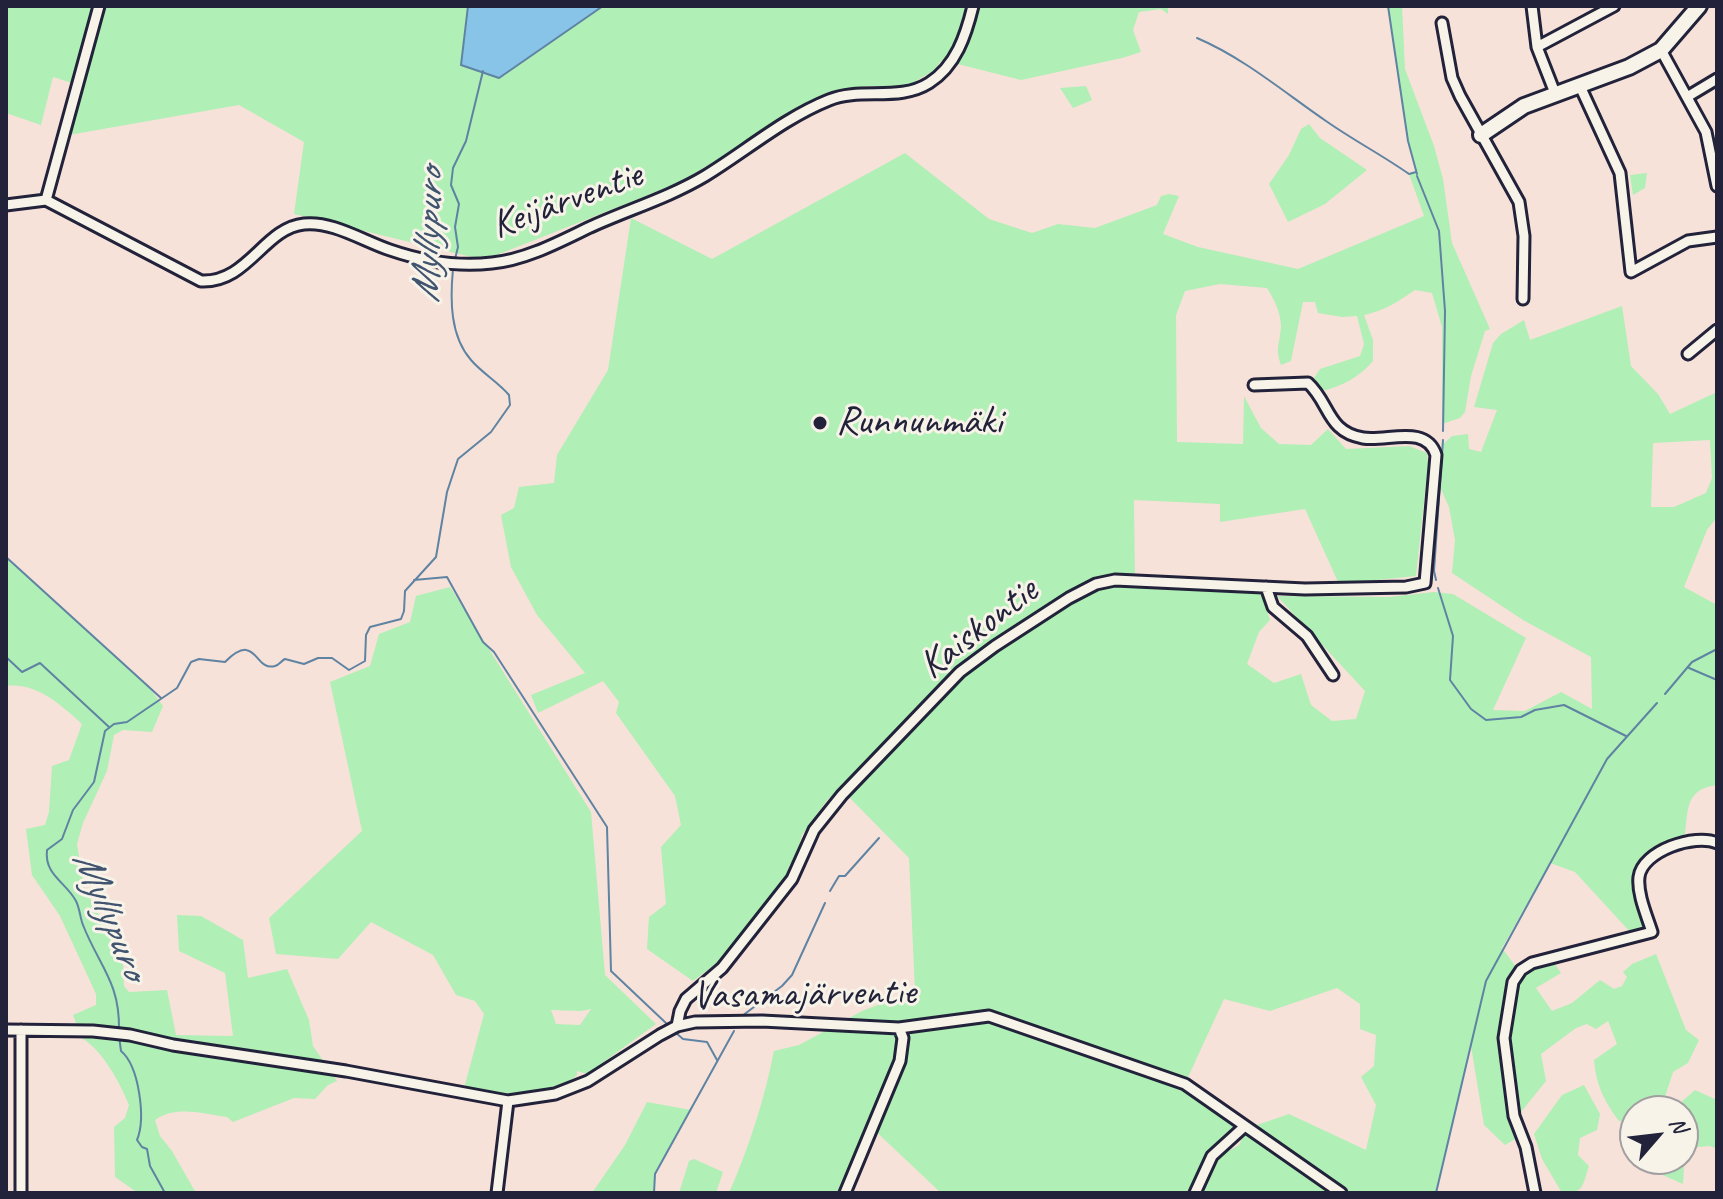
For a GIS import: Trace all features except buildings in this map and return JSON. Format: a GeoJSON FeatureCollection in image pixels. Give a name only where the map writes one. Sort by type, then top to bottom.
{"type":"FeatureCollection","features":[{"type":"Feature","properties":{"kind":"street"},"geometry":{"type":"LineString","coordinates":[[6,205],[46,200],[99,6]]}},
{"type":"Feature","properties":{"kind":"street","name":"Keijärventie"},"geometry":{"type":"LineString","coordinates":[[46,200],[201,281],[227,277],[286,229],[300,224],[320,223],[415,258],[493,263],[528,253],[678,192],[800,114],[830,99],[847,94],[901,93],[922,87],[953,59],[973,6]]}},
{"type":"Feature","properties":{"kind":"street"},"geometry":{"type":"LineString","coordinates":[[1532,6],[1537,47],[1555,93]]}},
{"type":"Feature","properties":{"kind":"street"},"geometry":{"type":"LineString","coordinates":[[1537,47],[1614,6]]}},
{"type":"Feature","properties":{"kind":"street"},"geometry":{"type":"LineString","coordinates":[[1481,135],[1511,113],[1555,93],[1629,67],[1661,50],[1699,6]]}},
{"type":"Feature","properties":{"kind":"street"},"geometry":{"type":"LineString","coordinates":[[1442,23],[1452,78],[1519,202],[1524,236],[1523,299]]}},
{"type":"Feature","properties":{"kind":"street"},"geometry":{"type":"LineString","coordinates":[[1661,50],[1711,144],[1717,185]]}},
{"type":"Feature","properties":{"kind":"street"},"geometry":{"type":"LineString","coordinates":[[1687,97],[1717,79]]}},
{"type":"Feature","properties":{"kind":"street"},"geometry":{"type":"LineString","coordinates":[[1579,84],[1620,173],[1631,272],[1681,244],[1717,237]]}},
{"type":"Feature","properties":{"kind":"street"},"geometry":{"type":"LineString","coordinates":[[1688,354],[1717,330]]}},
{"type":"Feature","properties":{"kind":"street","name":"Kaiskontie"},"geometry":{"type":"LineString","coordinates":[[677,1026],[686,999],[722,968],[792,879],[814,830],[842,795],[960,672],[1069,598],[1105,581],[1356,589],[1425,583],[1436,455],[1432,446],[1421,437],[1380,439],[1352,436],[1332,422],[1315,389],[1308,383],[1254,385]]}},
{"type":"Feature","properties":{"kind":"street"},"geometry":{"type":"LineString","coordinates":[[1266,587],[1273,607],[1307,636],[1333,675]]}},
{"type":"Feature","properties":{"kind":"street"},"geometry":{"type":"LineString","coordinates":[[1535,1193],[1526,1147],[1514,1116],[1504,1053],[1513,982],[1521,970],[1532,963],[1652,932],[1639,888],[1643,867],[1653,857],[1680,842],[1696,839],[1717,843]]}},
{"type":"Feature","properties":{"kind":"street","name":"Vasamajärventie"},"geometry":{"type":"LineString","coordinates":[[6,1030],[130,1035],[173,1045],[346,1071],[508,1101],[555,1094],[588,1081],[677,1026],[695,1022],[762,1021],[899,1028],[989,1016],[1185,1084],[1341,1193]]}},
{"type":"Feature","properties":{"kind":"street"},"geometry":{"type":"LineString","coordinates":[[845,1193],[900,1061],[903,1038],[899,1028]]}},
{"type":"Feature","properties":{"kind":"street"},"geometry":{"type":"LineString","coordinates":[[21,1030],[21,1193]]}},
{"type":"Feature","properties":{"kind":"street"},"geometry":{"type":"LineString","coordinates":[[497,1193],[508,1101]]}},
{"type":"Feature","properties":{"kind":"street"},"geometry":{"type":"LineString","coordinates":[[1195,1193],[1212,1156],[1245,1126]]}},
{"type":"Feature","properties":{"kind":"green space"},"geometry":{"type":"Polygon","coordinates":[[[6,6],[468,6],[461,65],[499,78],[603,6],[1168,6],[1168,14],[1161,9],[1139,12],[1133,30],[1141,52],[1122,58],[1021,80],[942,60],[933,71],[905,87],[870,86],[827,93],[679,183],[484,260],[294,214],[304,142],[239,105],[69,135],[81,86],[53,77],[41,125],[6,113],[6,6]]]}},
{"type":"Feature","properties":{"kind":"green space"},"geometry":{"type":"Polygon","coordinates":[[[1388,6],[1402,6],[1405,69],[1443,179],[1452,243],[1490,329],[1485,331],[1471,376],[1465,412],[1460,418],[1442,424],[1442,327],[1432,293],[1415,290],[1385,308],[1364,315],[1373,340],[1373,361],[1350,380],[1322,391],[1314,378],[1320,369],[1360,356],[1364,344],[1357,316],[1318,313],[1315,302],[1303,302],[1291,361],[1281,365],[1278,349],[1280,316],[1267,288],[1220,284],[1185,291],[1176,315],[1177,442],[1243,444],[1244,396],[1261,428],[1279,444],[1311,445],[1328,429],[1346,449],[1409,446],[1427,453],[1416,576],[1339,584],[1305,509],[1220,522],[1220,504],[1134,500],[1135,586],[1261,593],[1270,620],[1259,632],[1247,664],[1274,683],[1301,674],[1311,705],[1332,721],[1356,719],[1365,691],[1277,596],[1453,594],[1526,638],[1493,710],[1525,711],[1561,692],[1592,709],[1591,657],[1523,620],[1452,573],[1455,540],[1449,507],[1441,489],[1442,445],[1452,436],[1468,434],[1469,449],[1481,452],[1497,410],[1474,407],[1493,343],[1501,334],[1524,320],[1530,340],[1622,306],[1631,366],[1658,394],[1670,414],[1717,392],[1717,517],[1707,530],[1684,587],[1717,605],[1717,785],[1699,791],[1690,801],[1685,834],[1652,851],[1636,870],[1644,922],[1643,928],[1632,934],[1575,872],[1550,863],[1502,948],[1516,967],[1510,978],[1500,1050],[1515,1139],[1505,1145],[1484,1125],[1471,1046],[1436,1193],[1199,1193],[1208,1170],[1218,1157],[1239,1145],[1244,1135],[1257,1125],[1289,1114],[1366,1150],[1376,1105],[1361,1077],[1374,1066],[1376,1035],[1360,1029],[1360,1004],[1337,988],[1270,1011],[1224,999],[1183,1088],[1223,1114],[1236,1129],[1204,1161],[1190,1193],[941,1193],[868,1124],[841,1193],[729,1193],[755,1124],[774,1051],[799,1045],[862,1011],[915,991],[909,858],[841,789],[828,799],[802,835],[796,858],[787,874],[721,960],[693,981],[647,949],[649,917],[666,904],[661,847],[681,825],[675,796],[616,713],[619,702],[603,681],[538,713],[531,695],[585,673],[537,615],[511,567],[501,515],[514,508],[519,487],[554,483],[557,455],[608,370],[631,218],[712,259],[905,153],[989,219],[1032,233],[1058,224],[1095,228],[1157,205],[1161,196],[1169,194],[1179,196],[1163,234],[1198,247],[1298,269],[1424,216],[1409,174],[1416,172],[1408,141],[1388,6]],[[1710,440],[1653,443],[1651,507],[1674,507],[1706,493],[1712,478],[1710,440]]]}},
{"type":"Feature","properties":{"kind":"green space"},"geometry":{"type":"Polygon","coordinates":[[[1086,86],[1092,100],[1073,108],[1060,88],[1086,86]]]}},
{"type":"Feature","properties":{"kind":"green space"},"geometry":{"type":"Polygon","coordinates":[[[1309,124],[1320,138],[1367,170],[1325,204],[1288,222],[1269,184],[1289,155],[1301,129],[1309,124]]]}},
{"type":"Feature","properties":{"kind":"green space"},"geometry":{"type":"Polygon","coordinates":[[[1647,173],[1645,188],[1633,195],[1630,175],[1647,173]]]}},
{"type":"Feature","properties":{"kind":"green space"},"geometry":{"type":"Polygon","coordinates":[[[6,557],[148,686],[163,706],[152,732],[123,730],[114,735],[107,771],[83,823],[77,844],[84,887],[123,961],[124,986],[129,992],[167,990],[176,1035],[233,1036],[225,973],[179,951],[177,915],[201,916],[243,940],[248,978],[287,969],[309,1020],[313,1046],[337,1081],[328,1085],[315,1099],[294,1098],[233,1122],[227,1117],[190,1112],[163,1115],[155,1120],[160,1136],[196,1193],[138,1193],[115,1177],[114,1127],[125,1118],[129,1105],[104,1059],[82,1038],[73,1015],[96,1005],[96,994],[60,916],[32,875],[26,829],[45,825],[49,812],[52,766],[69,760],[82,724],[37,691],[6,686],[6,557]]]}},
{"type":"Feature","properties":{"kind":"green space"},"geometry":{"type":"Polygon","coordinates":[[[450,587],[591,812],[605,975],[656,1024],[587,1074],[577,1071],[577,1075],[565,1084],[551,1090],[523,1095],[463,1092],[484,1014],[475,1001],[456,995],[433,955],[371,922],[338,959],[276,954],[269,918],[362,831],[330,682],[370,666],[379,634],[410,622],[416,596],[450,587]],[[591,1009],[551,1010],[556,1024],[580,1025],[591,1009]]]}},
{"type":"Feature","properties":{"kind":"green space"},"geometry":{"type":"Polygon","coordinates":[[[1656,954],[1686,1030],[1699,1040],[1688,1063],[1673,1072],[1666,1095],[1619,1095],[1619,1121],[1605,1100],[1594,1060],[1617,1044],[1608,1021],[1596,1029],[1587,1024],[1576,1028],[1541,1054],[1546,1081],[1521,1112],[1517,1109],[1507,1030],[1511,999],[1520,980],[1533,970],[1554,963],[1561,973],[1536,988],[1552,1011],[1572,1003],[1600,980],[1614,989],[1622,986],[1627,977],[1623,972],[1632,964],[1656,954]]]}},
{"type":"Feature","properties":{"kind":"green space"},"geometry":{"type":"Polygon","coordinates":[[[1584,1085],[1600,1114],[1597,1130],[1580,1138],[1578,1155],[1589,1166],[1582,1187],[1575,1192],[1562,1193],[1542,1159],[1534,1134],[1562,1095],[1584,1085]]]}},
{"type":"Feature","properties":{"kind":"green space"},"geometry":{"type":"Polygon","coordinates":[[[1695,1090],[1717,1100],[1717,1149],[1699,1147],[1699,1095],[1689,1095],[1695,1090]]]}},
{"type":"Feature","properties":{"kind":"green space"},"geometry":{"type":"Polygon","coordinates":[[[647,1102],[691,1110],[655,1174],[654,1193],[592,1193],[625,1145],[647,1102]]]}},
{"type":"Feature","properties":{"kind":"green space"},"geometry":{"type":"Polygon","coordinates":[[[694,1159],[723,1172],[716,1193],[679,1193],[689,1161],[694,1159]]]}},
{"type":"Feature","properties":{"kind":"green space"},"geometry":{"type":"Polygon","coordinates":[[[1663,1175],[1684,1175],[1683,1184],[1663,1175]]]}},
{"type":"Feature","properties":{"kind":"water"},"geometry":{"type":"Polygon","coordinates":[[[468,6],[603,6],[499,78],[461,65],[468,6]]]}},
{"type":"Feature","properties":{"kind":"waterway"},"geometry":{"type":"LineString","coordinates":[[1388,6],[1408,141],[1417,174]]}},
{"type":"Feature","properties":{"kind":"waterway"},"geometry":{"type":"LineString","coordinates":[[1197,38],[1248,66],[1336,128],[1409,174],[1416,172]]}},
{"type":"Feature","properties":{"kind":"waterway","name":"Myllypuro"},"geometry":{"type":"LineString","coordinates":[[455,259],[459,204],[451,185],[453,168],[466,141],[483,71]]}},
{"type":"Feature","properties":{"kind":"waterway"},"geometry":{"type":"LineString","coordinates":[[1417,176],[1439,231],[1445,311],[1443,431]]}},
{"type":"Feature","properties":{"kind":"waterway","name":"Myllypuro"},"geometry":{"type":"LineString","coordinates":[[119,1030],[112,986],[83,925],[76,901],[49,866],[47,850],[62,839],[73,810],[94,782],[105,731],[114,724],[127,722],[177,688],[191,662],[199,659],[225,662],[243,650],[254,654],[268,666],[285,659],[304,664],[318,658],[332,658],[349,670],[365,661],[366,635],[370,627],[401,619],[405,591],[436,557],[447,492],[458,459],[491,432],[510,405],[509,395],[471,360],[459,340],[452,305],[453,269]]}},
{"type":"Feature","properties":{"kind":"waterway"},"geometry":{"type":"LineString","coordinates":[[1436,580],[1434,571],[1443,440]]}},
{"type":"Feature","properties":{"kind":"waterway"},"geometry":{"type":"LineString","coordinates":[[6,557],[161,698]]}},
{"type":"Feature","properties":{"kind":"waterway"},"geometry":{"type":"LineString","coordinates":[[414,580],[447,577],[483,642],[494,652],[607,827],[611,971],[667,1024]]}},
{"type":"Feature","properties":{"kind":"waterway"},"geometry":{"type":"LineString","coordinates":[[1438,588],[1453,636],[1450,680],[1471,709],[1486,720],[1521,717],[1535,710],[1564,705],[1626,736]]}},
{"type":"Feature","properties":{"kind":"waterway"},"geometry":{"type":"LineString","coordinates":[[1665,694],[1692,662],[1717,649]]}},
{"type":"Feature","properties":{"kind":"waterway"},"geometry":{"type":"LineString","coordinates":[[6,657],[22,672],[40,663],[109,727]]}},
{"type":"Feature","properties":{"kind":"waterway"},"geometry":{"type":"LineString","coordinates":[[1689,668],[1717,680]]}},
{"type":"Feature","properties":{"kind":"waterway"},"geometry":{"type":"LineString","coordinates":[[1436,1193],[1486,981],[1607,759],[1657,703]]}},
{"type":"Feature","properties":{"kind":"waterway"},"geometry":{"type":"LineString","coordinates":[[830,891],[839,876],[845,876],[879,838]]}},
{"type":"Feature","properties":{"kind":"waterway"},"geometry":{"type":"LineString","coordinates":[[742,1016],[792,975],[825,903]]}},
{"type":"Feature","properties":{"kind":"waterway"},"geometry":{"type":"LineString","coordinates":[[654,1193],[655,1174],[734,1031]]}},
{"type":"Feature","properties":{"kind":"waterway"},"geometry":{"type":"LineString","coordinates":[[676,1033],[683,1039],[707,1042],[717,1060]]}},
{"type":"Feature","properties":{"kind":"waterway","name":"Myllypuro"},"geometry":{"type":"LineString","coordinates":[[119,1036],[121,1051],[132,1068],[139,1093],[141,1119],[137,1140],[147,1149],[150,1166],[165,1193]]}},
{"type":"Feature","properties":{"kind":"place","name":"Runnunmäki"},"geometry":{"type":"Point","coordinates":[820,423]}}]}
